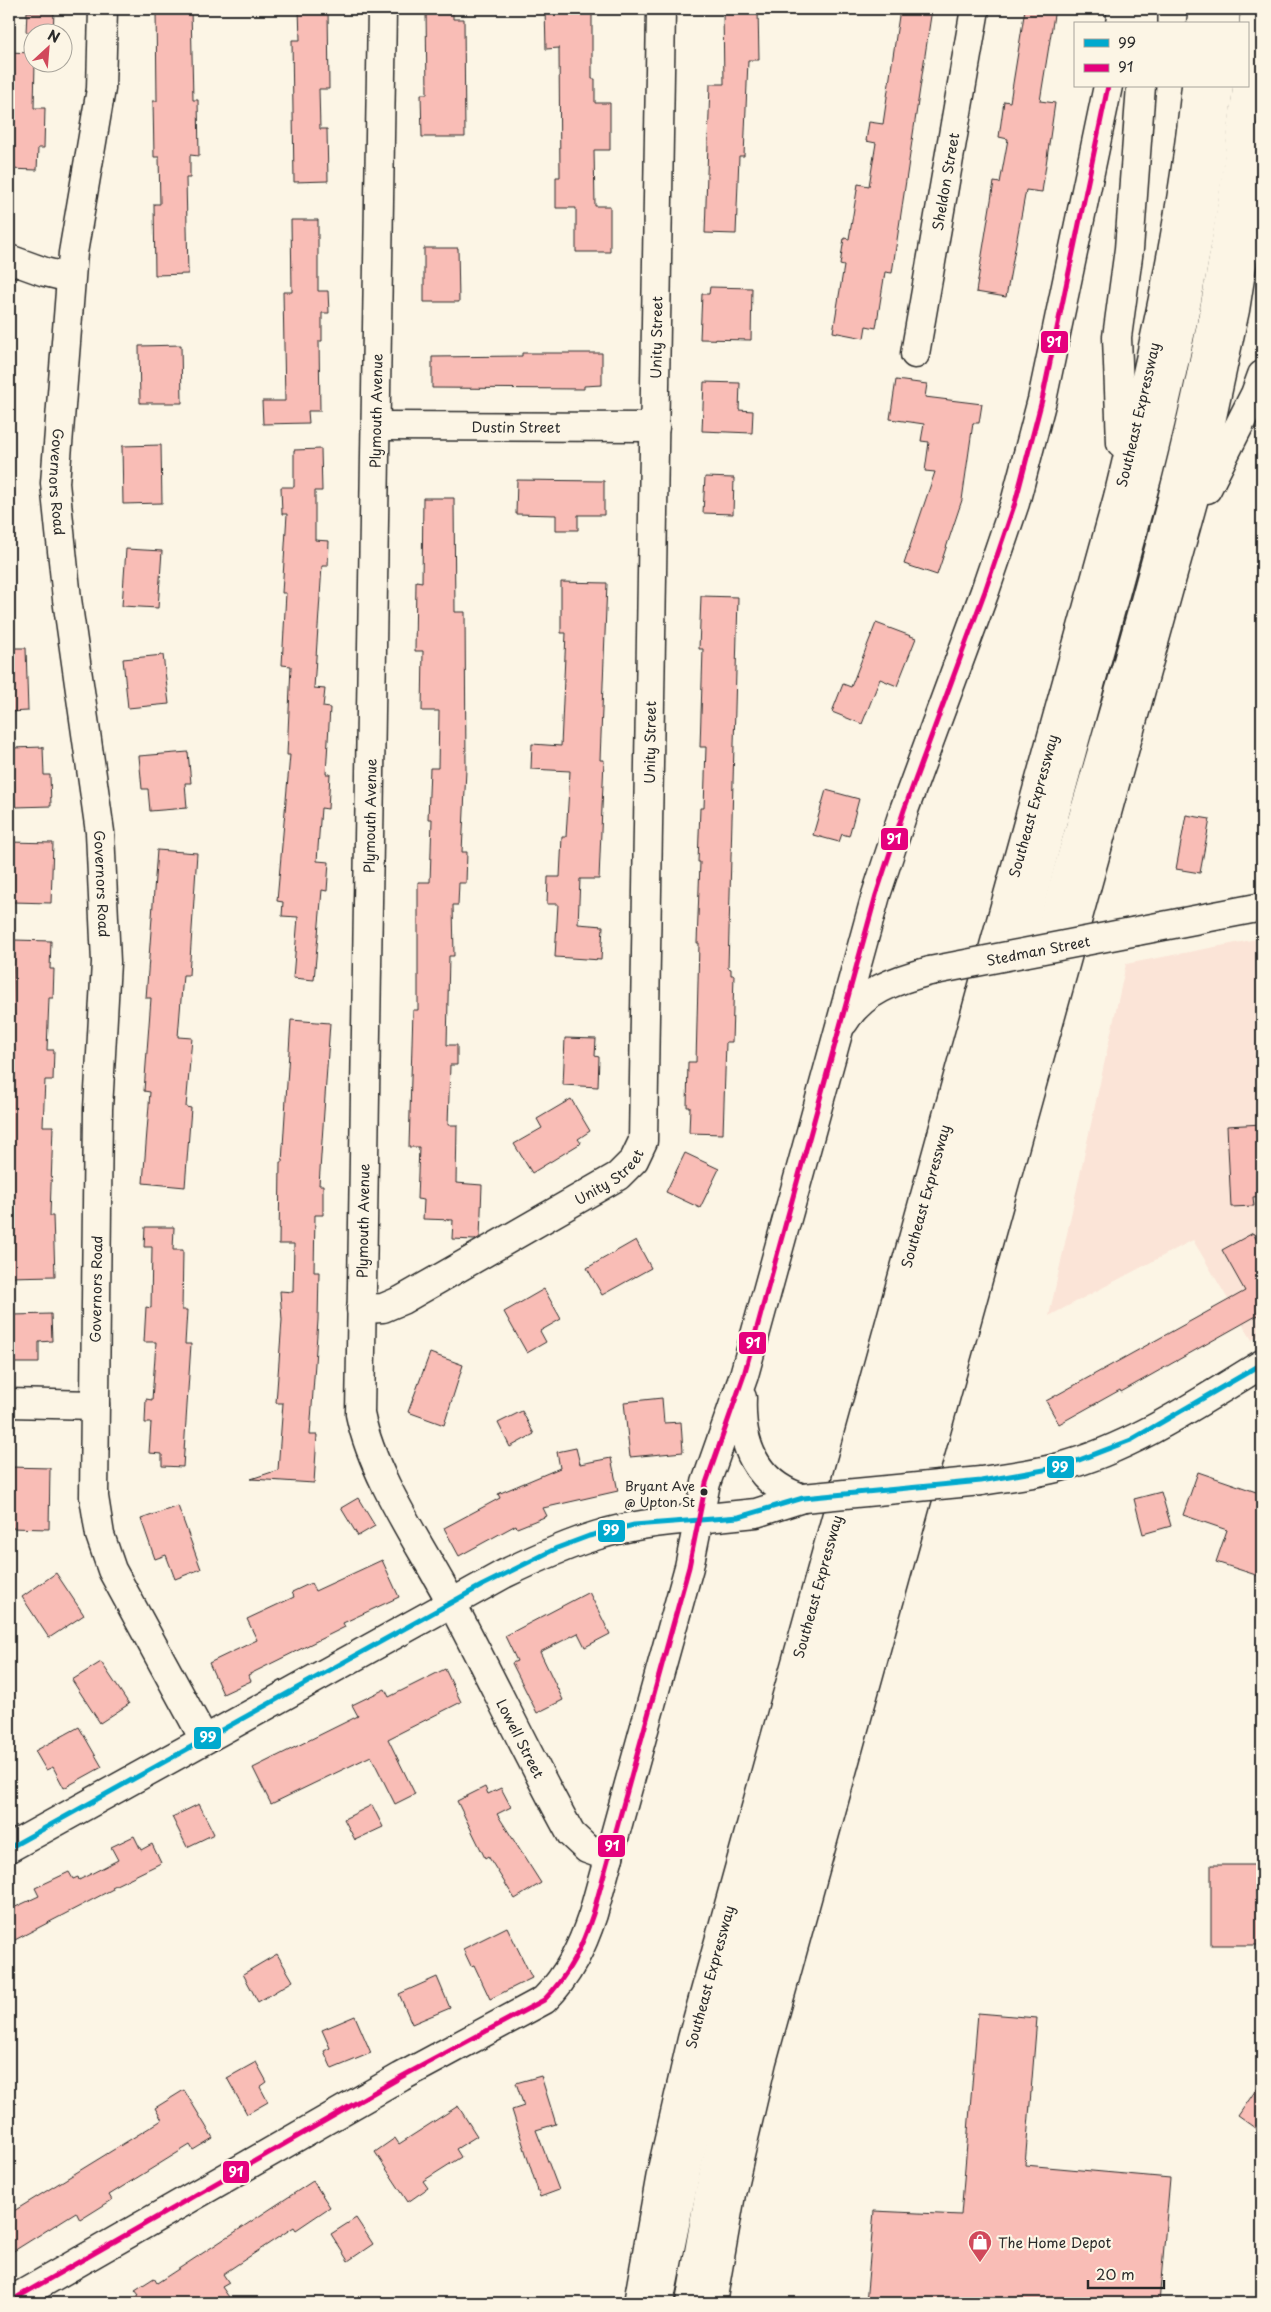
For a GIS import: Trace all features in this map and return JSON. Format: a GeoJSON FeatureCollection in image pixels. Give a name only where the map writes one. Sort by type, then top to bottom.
{"type":"FeatureCollection","features":[{"type":"Feature","properties":{"kind":"main road","name":"Governors Road"},"geometry":{"type":"LineString","coordinates":[[103,9],[100,89],[70,278],[55,483],[67,599],[100,832],[106,962],[98,1109],[94,1497],[98,1525],[105,1552],[121,1587],[204,1739]]}},
{"type":"Feature","properties":{"kind":"main road","name":"Plymouth Avenue"},"geometry":{"type":"LineString","coordinates":[[382,9],[360,1394],[364,1432],[379,1470],[451,1602]]}},
{"type":"Feature","properties":{"kind":"main road","name":"Unity Street"},"geometry":{"type":"LineString","coordinates":[[361,1309],[383,1308],[402,1300],[618,1176],[634,1160],[641,1146],[644,1130],[661,9]]}},
{"type":"Feature","properties":{"kind":"main road","name":"Sheldon Street"},"geometry":{"type":"LineString","coordinates":[[915,354],[975,9]]}},
{"type":"Feature","properties":{"kind":"main road"},"geometry":{"type":"LineString","coordinates":[[1120,22],[1122,9]]}},
{"type":"Feature","properties":{"kind":"main road"},"geometry":{"type":"LineString","coordinates":[[1143,9],[1143,22]]}},
{"type":"Feature","properties":{"kind":"main road"},"geometry":{"type":"LineString","coordinates":[[1202,22],[1203,9]]}},
{"type":"Feature","properties":{"kind":"main road"},"geometry":{"type":"LineString","coordinates":[[1224,22],[1226,9]]}},
{"type":"Feature","properties":{"kind":"main road"},"geometry":{"type":"LineString","coordinates":[[1248,73],[1255,9]]}},
{"type":"Feature","properties":{"kind":"main road"},"geometry":{"type":"LineString","coordinates":[[9,2302],[401,2077],[525,2012],[544,2000],[559,1986],[581,1948],[609,1857],[689,1566],[697,1519],[706,1483],[744,1375],[837,1034],[895,835],[985,591],[1015,503],[1042,400],[1108,88]]}},
{"type":"Feature","properties":{"kind":"main road"},"geometry":{"type":"LineString","coordinates":[[1122,477],[1117,337],[1129,249],[1141,88]]}},
{"type":"Feature","properties":{"kind":"main road","name":"Southeast Expressway"},"geometry":{"type":"LineString","coordinates":[[638,2303],[660,2174],[692,2040],[1122,477],[1156,337],[1168,274],[1196,88]]}},
{"type":"Feature","properties":{"kind":"main road"},"geometry":{"type":"LineString","coordinates":[[659,2303],[684,2180],[716,2046],[1148,474],[1188,296],[1207,178],[1218,88]]}},
{"type":"Feature","properties":{"kind":"main road"},"geometry":{"type":"LineString","coordinates":[[690,2303],[710,2190],[741,2056],[1065,878],[1170,507],[1204,358],[1223,260],[1238,164],[1246,88]]}},
{"type":"Feature","properties":{"kind":"main road"},"geometry":{"type":"LineString","coordinates":[[712,2303],[730,2194],[766,2044],[1186,530],[1208,442],[1234,319],[1252,218],[1262,139]]}},
{"type":"Feature","properties":{"kind":"main road"},"geometry":{"type":"LineString","coordinates":[[9,259],[45,272],[70,278]]}},
{"type":"Feature","properties":{"kind":"main road"},"geometry":{"type":"LineString","coordinates":[[1186,530],[1255,394],[1262,375]]}},
{"type":"Feature","properties":{"kind":"main road","name":"Dustin Street"},"geometry":{"type":"LineString","coordinates":[[376,426],[655,427]]}},
{"type":"Feature","properties":{"kind":"main road","name":"Stedman Street"},"geometry":{"type":"LineString","coordinates":[[837,1034],[848,1016],[870,993],[898,980],[930,971],[1262,907]]}},
{"type":"Feature","properties":{"kind":"main road"},"geometry":{"type":"LineString","coordinates":[[9,1848],[451,1602],[557,1548],[589,1536],[650,1522],[756,1514],[803,1498],[981,1481],[1061,1467],[1106,1451],[1156,1426],[1262,1364]]}},
{"type":"Feature","properties":{"kind":"main road"},"geometry":{"type":"LineString","coordinates":[[744,1375],[741,1416],[748,1449],[755,1464],[772,1483],[783,1491],[803,1498]]}},
{"type":"Feature","properties":{"kind":"main road"},"geometry":{"type":"LineString","coordinates":[[9,1403],[95,1405]]}},
{"type":"Feature","properties":{"kind":"main road","name":"Lowell Street"},"geometry":{"type":"LineString","coordinates":[[451,1602],[571,1834],[587,1849],[609,1857]]}},
{"type":"Feature","properties":{"kind":"shaded area"},"geometry":{"type":"Polygon","coordinates":[[[1262,938],[1262,1334],[1252,1340],[1193,1240],[1049,1316],[1126,964],[1262,938]]]}},
{"type":"Feature","properties":{"kind":"building"},"geometry":{"type":"Polygon","coordinates":[[[156,9],[191,9],[193,100],[198,100],[199,156],[190,155],[190,178],[186,178],[188,274],[155,275],[154,204],[160,204],[159,157],[154,157],[153,101],[157,101],[156,9]]]}},
{"type":"Feature","properties":{"kind":"building"},"geometry":{"type":"Polygon","coordinates":[[[299,9],[328,9],[329,89],[319,89],[320,129],[327,129],[328,181],[294,182],[292,40],[300,40],[299,9]]]}},
{"type":"Feature","properties":{"kind":"building"},"geometry":{"type":"Polygon","coordinates":[[[426,9],[453,9],[453,19],[464,19],[465,137],[422,137],[421,94],[427,94],[426,9]]]}},
{"type":"Feature","properties":{"kind":"building"},"geometry":{"type":"Polygon","coordinates":[[[545,9],[592,9],[592,79],[595,79],[595,103],[610,103],[610,150],[594,150],[595,206],[610,206],[610,252],[576,252],[576,208],[556,208],[556,177],[560,177],[559,48],[546,49],[545,9]]]}},
{"type":"Feature","properties":{"kind":"building"},"geometry":{"type":"Polygon","coordinates":[[[723,9],[758,9],[759,60],[748,60],[744,156],[739,156],[736,234],[705,233],[710,84],[724,84],[723,9]]]}},
{"type":"Feature","properties":{"kind":"building"},"geometry":{"type":"Polygon","coordinates":[[[900,9],[932,9],[892,273],[885,272],[876,328],[866,326],[864,338],[833,332],[844,266],[840,265],[844,238],[849,239],[858,184],[869,186],[876,143],[866,141],[869,122],[883,124],[900,9]]]}},
{"type":"Feature","properties":{"kind":"building"},"geometry":{"type":"Polygon","coordinates":[[[1025,9],[1055,9],[1040,101],[1055,103],[1042,192],[1026,190],[1006,297],[976,292],[994,182],[1000,183],[1008,139],[999,137],[1004,101],[1010,102],[1025,9]]]}},
{"type":"Feature","properties":{"kind":"building"},"geometry":{"type":"Polygon","coordinates":[[[27,12],[54,13],[54,22],[26,22],[27,12]]]}},
{"type":"Feature","properties":{"kind":"building"},"geometry":{"type":"Polygon","coordinates":[[[9,52],[22,53],[22,72],[35,72],[34,108],[45,108],[44,148],[38,148],[37,170],[9,169],[9,52]]]}},
{"type":"Feature","properties":{"kind":"building"},"geometry":{"type":"Polygon","coordinates":[[[291,220],[318,220],[318,291],[328,291],[329,313],[322,313],[322,341],[319,341],[320,411],[308,411],[309,423],[263,424],[262,401],[285,401],[283,292],[292,292],[291,220]]]}},
{"type":"Feature","properties":{"kind":"building"},"geometry":{"type":"Polygon","coordinates":[[[424,248],[458,248],[459,302],[424,302],[424,248]]]}},
{"type":"Feature","properties":{"kind":"building"},"geometry":{"type":"Polygon","coordinates":[[[710,287],[752,288],[751,340],[700,339],[702,294],[709,294],[710,287]]]}},
{"type":"Feature","properties":{"kind":"building"},"geometry":{"type":"Polygon","coordinates":[[[181,345],[182,403],[140,403],[139,346],[181,345]]]}},
{"type":"Feature","properties":{"kind":"building"},"geometry":{"type":"Polygon","coordinates":[[[522,353],[602,353],[602,385],[584,386],[584,389],[432,388],[432,357],[522,356],[522,353]]]}},
{"type":"Feature","properties":{"kind":"building"},"geometry":{"type":"Polygon","coordinates":[[[896,380],[927,384],[925,397],[982,404],[979,423],[973,423],[962,500],[937,575],[904,564],[935,472],[925,471],[929,442],[921,441],[924,424],[890,419],[896,380]]]}},
{"type":"Feature","properties":{"kind":"building"},"geometry":{"type":"Polygon","coordinates":[[[704,382],[740,383],[739,410],[753,411],[752,433],[702,431],[704,382]]]}},
{"type":"Feature","properties":{"kind":"building"},"geometry":{"type":"Polygon","coordinates":[[[161,445],[162,503],[123,504],[122,446],[161,445]]]}},
{"type":"Feature","properties":{"kind":"building"},"geometry":{"type":"Polygon","coordinates":[[[321,449],[322,491],[315,491],[315,540],[329,541],[328,566],[322,566],[314,688],[325,689],[323,707],[330,708],[326,774],[330,774],[328,809],[321,808],[317,861],[329,862],[327,891],[322,890],[314,980],[293,978],[298,917],[282,916],[283,902],[277,901],[290,755],[287,755],[291,666],[282,665],[286,593],[282,593],[287,514],[282,514],[281,487],[294,487],[294,450],[321,449]]]}},
{"type":"Feature","properties":{"kind":"building"},"geometry":{"type":"Polygon","coordinates":[[[705,477],[734,478],[733,514],[703,513],[705,477]]]}},
{"type":"Feature","properties":{"kind":"building"},"geometry":{"type":"Polygon","coordinates":[[[517,480],[604,481],[604,515],[578,515],[578,530],[556,530],[556,515],[516,514],[517,480]]]}},
{"type":"Feature","properties":{"kind":"building"},"geometry":{"type":"Polygon","coordinates":[[[423,498],[454,498],[455,612],[465,612],[466,770],[462,852],[467,852],[466,883],[459,883],[458,905],[453,905],[454,956],[449,956],[447,1045],[457,1045],[457,1065],[450,1065],[448,1125],[457,1125],[456,1183],[482,1185],[480,1237],[475,1240],[452,1239],[453,1220],[423,1219],[424,1200],[417,1199],[419,1147],[409,1147],[413,1010],[418,1010],[418,882],[430,882],[432,819],[428,819],[430,768],[438,768],[439,711],[422,711],[423,651],[415,651],[416,581],[422,582],[423,498]]]}},
{"type":"Feature","properties":{"kind":"building"},"geometry":{"type":"Polygon","coordinates":[[[126,549],[162,551],[158,608],[122,606],[126,549]]]}},
{"type":"Feature","properties":{"kind":"building"},"geometry":{"type":"Polygon","coordinates":[[[561,582],[607,583],[600,760],[604,760],[599,879],[580,879],[578,924],[603,926],[601,960],[555,957],[558,904],[547,904],[548,877],[560,877],[562,837],[566,837],[570,771],[531,769],[532,744],[561,746],[566,633],[561,633],[561,582]]]}},
{"type":"Feature","properties":{"kind":"building"},"geometry":{"type":"Polygon","coordinates":[[[701,596],[738,597],[728,968],[731,969],[731,975],[734,975],[732,1042],[726,1042],[723,1134],[689,1133],[690,1107],[687,1107],[688,1062],[696,1062],[700,862],[698,862],[700,808],[704,808],[706,747],[700,747],[703,649],[699,649],[701,596]]]}},
{"type":"Feature","properties":{"kind":"building"},"geometry":{"type":"Polygon","coordinates":[[[876,623],[916,638],[897,686],[880,679],[862,724],[832,712],[843,684],[851,687],[876,623]]]}},
{"type":"Feature","properties":{"kind":"building"},"geometry":{"type":"Polygon","coordinates":[[[9,648],[26,648],[28,711],[9,712],[9,648]]]}},
{"type":"Feature","properties":{"kind":"building"},"geometry":{"type":"Polygon","coordinates":[[[163,655],[169,704],[128,708],[123,659],[163,655]]]}},
{"type":"Feature","properties":{"kind":"building"},"geometry":{"type":"Polygon","coordinates":[[[43,747],[44,775],[50,775],[51,806],[15,807],[12,748],[43,747]]]}},
{"type":"Feature","properties":{"kind":"building"},"geometry":{"type":"Polygon","coordinates":[[[188,752],[191,783],[185,783],[187,808],[150,811],[148,789],[142,789],[139,756],[188,752]]]}},
{"type":"Feature","properties":{"kind":"building"},"geometry":{"type":"Polygon","coordinates":[[[826,790],[859,799],[849,836],[842,834],[839,842],[813,835],[826,790]]]}},
{"type":"Feature","properties":{"kind":"building"},"geometry":{"type":"Polygon","coordinates":[[[1186,815],[1210,819],[1200,873],[1176,869],[1186,815]]]}},
{"type":"Feature","properties":{"kind":"building"},"geometry":{"type":"Polygon","coordinates":[[[9,842],[53,843],[51,903],[12,902],[13,869],[9,869],[9,842]]]}},
{"type":"Feature","properties":{"kind":"building"},"geometry":{"type":"Polygon","coordinates":[[[157,850],[197,853],[189,975],[183,975],[178,1037],[192,1038],[186,1107],[191,1108],[185,1187],[143,1183],[150,1092],[144,1091],[151,998],[146,998],[157,850]]]}},
{"type":"Feature","properties":{"kind":"building"},"geometry":{"type":"Polygon","coordinates":[[[14,940],[51,941],[50,969],[54,969],[53,998],[49,998],[47,1050],[54,1050],[53,1080],[45,1080],[43,1126],[53,1126],[50,1216],[53,1216],[55,1276],[9,1277],[9,1091],[14,940]]]}},
{"type":"Feature","properties":{"kind":"building"},"geometry":{"type":"Polygon","coordinates":[[[291,1020],[330,1023],[319,1185],[323,1185],[323,1215],[315,1215],[314,1272],[319,1272],[318,1320],[310,1435],[317,1435],[314,1483],[251,1479],[278,1470],[283,1403],[276,1403],[282,1320],[280,1291],[293,1292],[294,1244],[279,1244],[280,1162],[282,1162],[291,1020]]]}},
{"type":"Feature","properties":{"kind":"building"},"geometry":{"type":"Polygon","coordinates":[[[565,1038],[596,1039],[595,1056],[599,1057],[598,1087],[563,1085],[565,1038]]]}},
{"type":"Feature","properties":{"kind":"building"},"geometry":{"type":"Polygon","coordinates":[[[571,1099],[590,1131],[578,1139],[581,1143],[532,1173],[514,1144],[542,1128],[537,1119],[571,1099]]]}},
{"type":"Feature","properties":{"kind":"building"},"geometry":{"type":"Polygon","coordinates":[[[1262,1124],[1262,1196],[1253,1197],[1254,1206],[1231,1207],[1227,1126],[1262,1124]]]}},
{"type":"Feature","properties":{"kind":"building"},"geometry":{"type":"Polygon","coordinates":[[[685,1153],[719,1169],[700,1208],[666,1192],[685,1153]]]}},
{"type":"Feature","properties":{"kind":"building"},"geometry":{"type":"Polygon","coordinates":[[[145,1227],[174,1227],[173,1250],[183,1250],[182,1310],[187,1310],[185,1344],[191,1344],[183,1467],[162,1466],[162,1454],[149,1453],[151,1423],[145,1423],[146,1399],[152,1400],[156,1342],[144,1342],[146,1307],[151,1308],[152,1247],[144,1247],[145,1227]]]}},
{"type":"Feature","properties":{"kind":"building"},"geometry":{"type":"Polygon","coordinates":[[[1253,1233],[1262,1250],[1262,1323],[1258,1315],[1121,1392],[1120,1390],[1059,1424],[1046,1401],[1245,1291],[1222,1250],[1253,1233]]]}},
{"type":"Feature","properties":{"kind":"building"},"geometry":{"type":"Polygon","coordinates":[[[636,1240],[651,1268],[602,1295],[587,1268],[636,1240]]]}},
{"type":"Feature","properties":{"kind":"building"},"geometry":{"type":"Polygon","coordinates":[[[544,1289],[561,1319],[540,1331],[546,1342],[527,1353],[504,1312],[544,1289]]]}},
{"type":"Feature","properties":{"kind":"building"},"geometry":{"type":"Polygon","coordinates":[[[51,1314],[52,1341],[39,1342],[39,1363],[9,1363],[9,1336],[13,1336],[13,1315],[51,1314]]]}},
{"type":"Feature","properties":{"kind":"building"},"geometry":{"type":"Polygon","coordinates":[[[430,1353],[463,1365],[444,1425],[408,1412],[430,1353]]]}},
{"type":"Feature","properties":{"kind":"building"},"geometry":{"type":"Polygon","coordinates":[[[662,1398],[664,1423],[681,1422],[683,1452],[630,1457],[624,1402],[662,1398]]]}},
{"type":"Feature","properties":{"kind":"building"},"geometry":{"type":"Polygon","coordinates":[[[522,1411],[534,1434],[510,1447],[498,1423],[522,1411]]]}},
{"type":"Feature","properties":{"kind":"building"},"geometry":{"type":"Polygon","coordinates":[[[576,1448],[580,1464],[611,1458],[618,1491],[543,1508],[547,1516],[517,1528],[516,1525],[459,1556],[444,1528],[500,1498],[498,1494],[560,1468],[557,1452],[576,1448]]]}},
{"type":"Feature","properties":{"kind":"building"},"geometry":{"type":"Polygon","coordinates":[[[9,1467],[50,1468],[49,1529],[9,1528],[9,1467]]]}},
{"type":"Feature","properties":{"kind":"building"},"geometry":{"type":"Polygon","coordinates":[[[1198,1472],[1262,1494],[1262,1577],[1216,1562],[1227,1530],[1183,1515],[1198,1472]]]}},
{"type":"Feature","properties":{"kind":"building"},"geometry":{"type":"Polygon","coordinates":[[[1161,1492],[1171,1526],[1143,1534],[1134,1499],[1161,1492]]]}},
{"type":"Feature","properties":{"kind":"building"},"geometry":{"type":"Polygon","coordinates":[[[358,1498],[375,1526],[358,1536],[341,1508],[358,1498]]]}},
{"type":"Feature","properties":{"kind":"building"},"geometry":{"type":"Polygon","coordinates":[[[178,1506],[201,1569],[175,1579],[166,1555],[155,1559],[141,1519],[178,1506]]]}},
{"type":"Feature","properties":{"kind":"building"},"geometry":{"type":"Polygon","coordinates":[[[382,1560],[399,1597],[343,1623],[345,1627],[248,1675],[251,1681],[223,1694],[209,1663],[257,1640],[247,1619],[294,1597],[292,1592],[311,1583],[315,1591],[382,1560]]]}},
{"type":"Feature","properties":{"kind":"building"},"geometry":{"type":"Polygon","coordinates":[[[56,1573],[84,1615],[49,1638],[22,1597],[56,1573]]]}},
{"type":"Feature","properties":{"kind":"building"},"geometry":{"type":"Polygon","coordinates":[[[589,1592],[610,1634],[585,1647],[578,1633],[540,1652],[563,1700],[537,1713],[512,1663],[517,1661],[505,1636],[589,1592]]]}},
{"type":"Feature","properties":{"kind":"building"},"geometry":{"type":"Polygon","coordinates":[[[101,1662],[129,1704],[100,1723],[72,1680],[101,1662]]]}},
{"type":"Feature","properties":{"kind":"building"},"geometry":{"type":"Polygon","coordinates":[[[445,1669],[461,1702],[388,1739],[415,1794],[395,1804],[371,1756],[271,1804],[253,1768],[358,1716],[352,1705],[385,1689],[389,1697],[445,1669]]]}},
{"type":"Feature","properties":{"kind":"building"},"geometry":{"type":"Polygon","coordinates":[[[79,1727],[102,1767],[64,1788],[53,1767],[46,1770],[35,1751],[79,1727]]]}},
{"type":"Feature","properties":{"kind":"building"},"geometry":{"type":"Polygon","coordinates":[[[485,1787],[488,1794],[501,1788],[511,1807],[497,1814],[541,1883],[515,1899],[488,1856],[485,1858],[457,1801],[485,1787]]]}},
{"type":"Feature","properties":{"kind":"building"},"geometry":{"type":"Polygon","coordinates":[[[199,1804],[214,1834],[187,1847],[172,1817],[199,1804]]]}},
{"type":"Feature","properties":{"kind":"building"},"geometry":{"type":"Polygon","coordinates":[[[372,1805],[383,1827],[355,1840],[344,1819],[372,1805]]]}},
{"type":"Feature","properties":{"kind":"building"},"geometry":{"type":"Polygon","coordinates":[[[134,1836],[141,1850],[152,1844],[161,1863],[112,1887],[113,1889],[9,1943],[9,1910],[39,1896],[35,1888],[69,1872],[73,1879],[78,1877],[79,1880],[118,1860],[111,1847],[134,1836]]]}},
{"type":"Feature","properties":{"kind":"building"},"geometry":{"type":"Polygon","coordinates":[[[1211,1865],[1262,1865],[1262,1945],[1211,1945],[1211,1865]]]}},
{"type":"Feature","properties":{"kind":"building"},"geometry":{"type":"Polygon","coordinates":[[[507,1927],[532,1978],[490,1999],[474,1965],[471,1966],[463,1949],[507,1927]]]}},
{"type":"Feature","properties":{"kind":"building"},"geometry":{"type":"Polygon","coordinates":[[[277,1954],[293,1981],[258,2002],[243,1974],[277,1954]]]}},
{"type":"Feature","properties":{"kind":"building"},"geometry":{"type":"Polygon","coordinates":[[[437,1977],[450,2008],[412,2024],[399,1994],[437,1977]]]}},
{"type":"Feature","properties":{"kind":"building"},"geometry":{"type":"Polygon","coordinates":[[[978,2013],[1037,2018],[1025,2165],[1170,2178],[1159,2303],[866,2303],[874,2211],[961,2215],[978,2013]]]}},
{"type":"Feature","properties":{"kind":"building"},"geometry":{"type":"Polygon","coordinates":[[[355,2016],[371,2053],[332,2069],[324,2051],[330,2048],[322,2030],[355,2016]]]}},
{"type":"Feature","properties":{"kind":"building"},"geometry":{"type":"Polygon","coordinates":[[[256,2062],[267,2082],[260,2087],[268,2102],[247,2114],[227,2078],[256,2062]]]}},
{"type":"Feature","properties":{"kind":"building"},"geometry":{"type":"Polygon","coordinates":[[[541,2076],[556,2124],[536,2130],[559,2190],[540,2197],[512,2110],[524,2106],[516,2083],[541,2076]]]}},
{"type":"Feature","properties":{"kind":"building"},"geometry":{"type":"Polygon","coordinates":[[[1262,2081],[1262,2133],[1238,2116],[1262,2081]]]}},
{"type":"Feature","properties":{"kind":"building"},"geometry":{"type":"Polygon","coordinates":[[[184,2090],[213,2138],[193,2150],[190,2145],[109,2195],[112,2200],[80,2220],[76,2212],[9,2254],[9,2214],[162,2120],[155,2108],[184,2090]]]}},
{"type":"Feature","properties":{"kind":"building"},"geometry":{"type":"Polygon","coordinates":[[[458,2106],[477,2136],[456,2149],[461,2157],[423,2181],[428,2188],[408,2202],[375,2152],[395,2138],[399,2144],[458,2106]]]}},
{"type":"Feature","properties":{"kind":"building"},"geometry":{"type":"Polygon","coordinates":[[[313,2181],[330,2207],[296,2230],[294,2227],[223,2274],[229,2283],[222,2287],[233,2303],[127,2303],[139,2295],[135,2290],[154,2278],[157,2283],[313,2181]]]}},
{"type":"Feature","properties":{"kind":"building"},"geometry":{"type":"Polygon","coordinates":[[[356,2218],[373,2244],[348,2261],[331,2234],[356,2218]]]}},
{"type":"Feature","properties":{"kind":"transit line","name":"91"},"geometry":{"type":"LineString","coordinates":[[9,2302],[401,2077],[544,2000],[561,1981],[574,1960],[593,1914],[689,1567],[706,1483],[744,1375],[876,895],[904,810],[985,591],[1015,503],[1042,400],[1108,88]]}},
{"type":"Feature","properties":{"kind":"transit line","name":"99"},"geometry":{"type":"LineString","coordinates":[[9,1848],[481,1586],[557,1548],[589,1536],[634,1525],[739,1517],[803,1498],[981,1481],[1061,1467],[1131,1440],[1262,1364]]}},
{"type":"Feature","properties":{"kind":"place","name":"Bryant Ave @ Upton St"},"geometry":{"type":"Point","coordinates":[704,1492]}},
{"type":"Feature","properties":{"kind":"place","name":"The Home Depot"},"geometry":{"type":"Point","coordinates":[980,2263]}}]}
